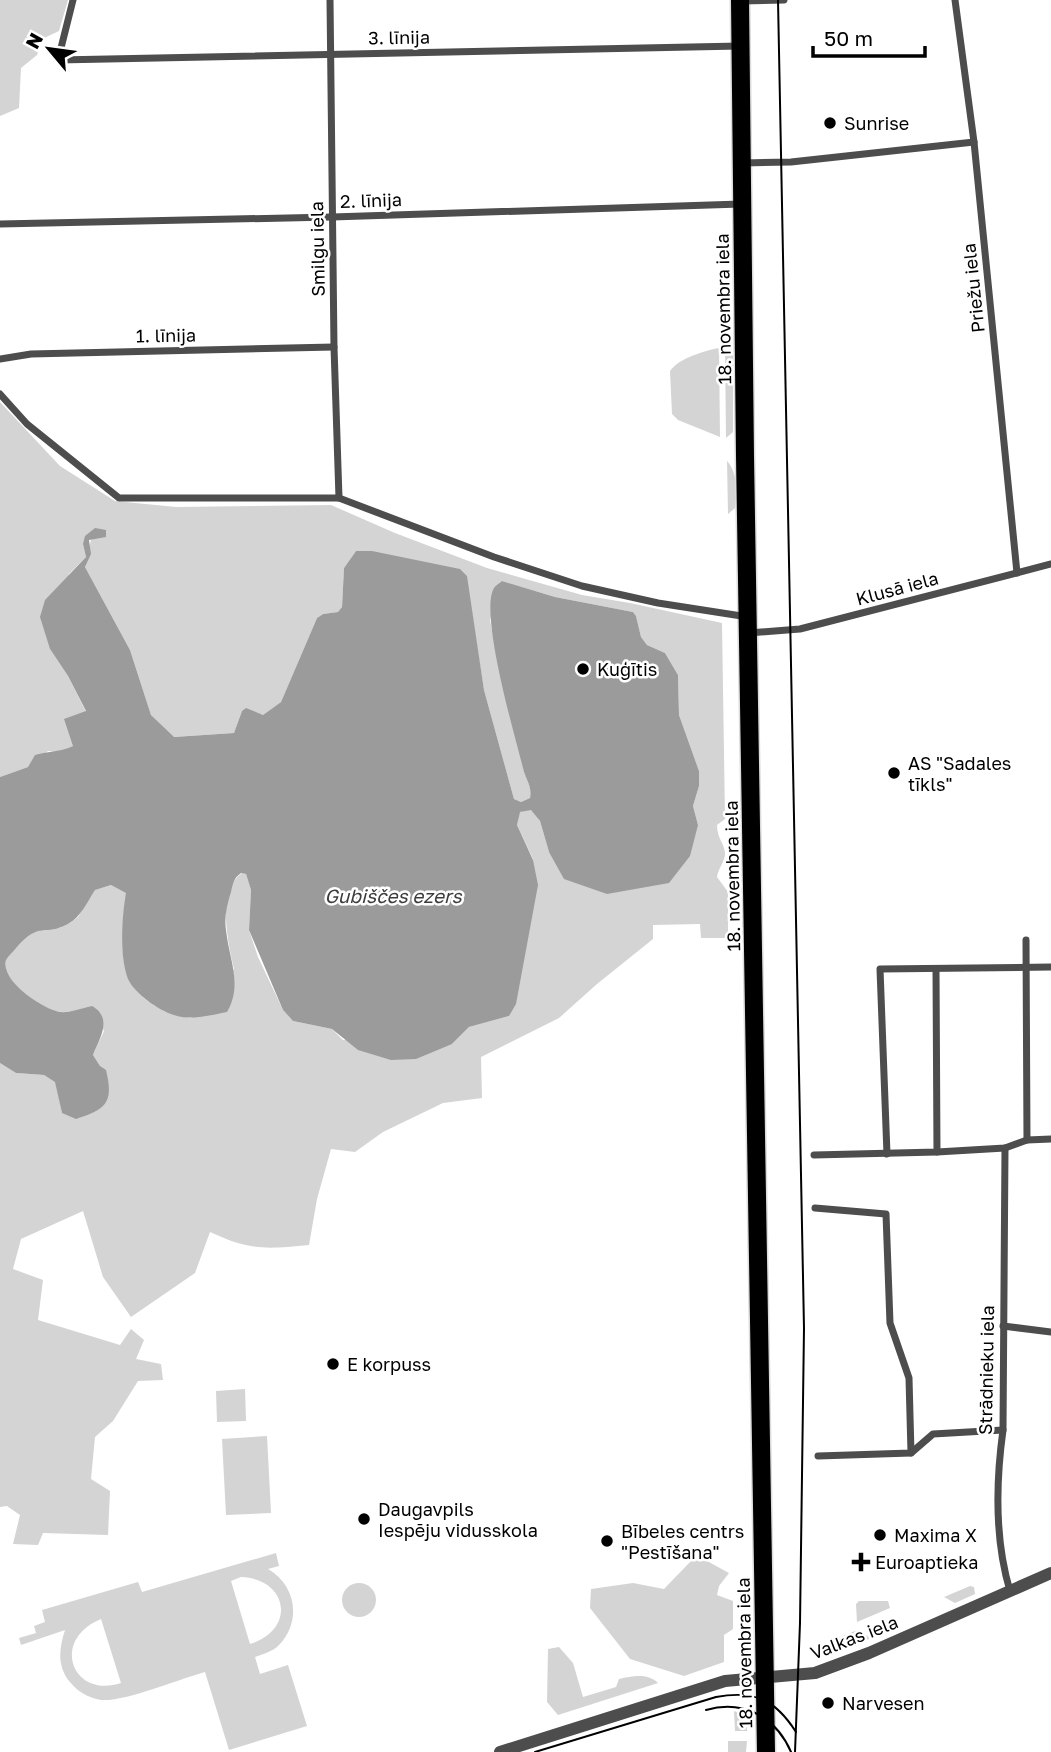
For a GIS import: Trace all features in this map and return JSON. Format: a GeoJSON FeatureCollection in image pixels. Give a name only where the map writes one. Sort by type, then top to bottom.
{"type":"FeatureCollection","features":[{"type":"Feature","properties":{"kind":"main road","name":"18. novembra iela"},"geometry":{"type":"LineString","coordinates":[[740,0],[766,1752]]}},
{"type":"Feature","properties":{"kind":"street","name":"3. līnija"},"geometry":{"type":"LineString","coordinates":[[72,0],[58,60],[741,46]]}},
{"type":"Feature","properties":{"kind":"street","name":"Smilgu iela"},"geometry":{"type":"LineString","coordinates":[[330,0],[334,347],[339,498]]}},
{"type":"Feature","properties":{"kind":"street"},"geometry":{"type":"LineString","coordinates":[[740,0],[784,0]]}},
{"type":"Feature","properties":{"kind":"street","name":"Priežu iela"},"geometry":{"type":"LineString","coordinates":[[955,0],[974,142],[1017,573]]}},
{"type":"Feature","properties":{"kind":"street"},"geometry":{"type":"LineString","coordinates":[[742,163],[791,162],[974,142]]}},
{"type":"Feature","properties":{"kind":"street","name":"2. līnija"},"geometry":{"type":"LineString","coordinates":[[0,224],[742,204]]}},
{"type":"Feature","properties":{"kind":"street","name":"1. līnija"},"geometry":{"type":"LineString","coordinates":[[0,359],[31,354],[334,347]]}},
{"type":"Feature","properties":{"kind":"street"},"geometry":{"type":"LineString","coordinates":[[0,394],[27,424],[119,498],[339,498],[494,557],[582,586],[749,625]]}},
{"type":"Feature","properties":{"kind":"street","name":"Klusā iela"},"geometry":{"type":"LineString","coordinates":[[749,625],[800,629],[1051,564]]}},
{"type":"Feature","properties":{"kind":"street"},"geometry":{"type":"LineString","coordinates":[[1026,940],[1027,1140]]}},
{"type":"Feature","properties":{"kind":"street"},"geometry":{"type":"LineString","coordinates":[[887,1154],[880,969],[1051,967]]}},
{"type":"Feature","properties":{"kind":"street"},"geometry":{"type":"LineString","coordinates":[[936,969],[937,1152]]}},
{"type":"Feature","properties":{"kind":"street"},"geometry":{"type":"LineString","coordinates":[[814,1155],[1005,1148],[1027,1140],[1051,1139]]}},
{"type":"Feature","properties":{"kind":"street","name":"Strādnieku iela"},"geometry":{"type":"LineString","coordinates":[[1005,1148],[1003,1430],[998,1464],[1001,1556],[1010,1591]]}},
{"type":"Feature","properties":{"kind":"street"},"geometry":{"type":"LineString","coordinates":[[815,1208],[886,1214],[890,1323],[909,1378],[911,1453]]}},
{"type":"Feature","properties":{"kind":"street"},"geometry":{"type":"LineString","coordinates":[[1003,1326],[1051,1332]]}},
{"type":"Feature","properties":{"kind":"street"},"geometry":{"type":"LineString","coordinates":[[818,1456],[911,1453],[933,1434],[1003,1430]]}},
{"type":"Feature","properties":{"kind":"street","name":"Valkas iela"},"geometry":{"type":"LineString","coordinates":[[500,1752],[725,1681],[816,1673],[869,1653],[1051,1573]]}},
{"type":"Feature","properties":{"kind":"shaded area"},"geometry":{"type":"Polygon","coordinates":[[[0,0],[68,0],[59,31],[44,38],[37,55],[21,68],[19,108],[0,116],[0,0]]]}},
{"type":"Feature","properties":{"kind":"shaded area"},"geometry":{"type":"Polygon","coordinates":[[[719,348],[720,437],[678,420],[672,414],[670,371],[686,359],[719,348]]]}},
{"type":"Feature","properties":{"kind":"shaded area"},"geometry":{"type":"Polygon","coordinates":[[[725,348],[733,355],[733,432],[726,438],[725,348]]]}},
{"type":"Feature","properties":{"kind":"shaded area"},"geometry":{"type":"Polygon","coordinates":[[[0,402],[60,466],[115,501],[176,507],[331,505],[487,568],[582,595],[722,623],[725,819],[717,825],[725,854],[717,877],[728,892],[728,938],[701,938],[700,924],[653,925],[653,939],[559,1018],[481,1057],[482,1098],[443,1103],[383,1132],[355,1152],[331,1149],[317,1199],[309,1245],[248,1246],[210,1232],[195,1273],[131,1317],[103,1277],[83,1211],[21,1239],[13,1269],[43,1280],[38,1320],[120,1345],[131,1329],[144,1340],[136,1359],[161,1364],[163,1380],[138,1381],[113,1421],[95,1437],[91,1479],[110,1491],[108,1535],[43,1533],[38,1545],[13,1544],[20,1515],[7,1506],[0,1507],[0,1063],[16,1073],[44,1075],[56,1082],[62,1113],[100,1066],[93,1055],[104,1031],[92,1006],[64,1012],[47,1009],[30,999],[15,986],[5,972],[6,958],[28,934],[70,923],[78,917],[94,890],[111,885],[127,893],[123,949],[129,979],[147,1001],[173,1014],[191,1018],[234,969],[227,932],[226,904],[234,881],[242,873],[246,874],[251,890],[249,930],[258,957],[283,1010],[293,1021],[332,1029],[343,1040],[452,1044],[469,1027],[509,1016],[533,859],[517,825],[519,812],[531,809],[540,821],[549,852],[698,825],[693,806],[699,786],[699,771],[679,715],[678,675],[665,653],[647,645],[641,637],[633,612],[555,597],[502,581],[490,620],[499,669],[532,793],[530,798],[521,802],[514,799],[484,690],[466,576],[356,551],[344,568],[342,607],[338,612],[323,614],[317,618],[281,702],[263,715],[242,711],[234,733],[173,737],[151,715],[130,650],[85,567],[95,528],[83,544],[86,557],[69,574],[50,649],[68,676],[86,712],[73,746],[60,752],[48,751],[28,767],[0,777],[0,402]]]}},
{"type":"Feature","properties":{"kind":"shaded area"},"geometry":{"type":"Polygon","coordinates":[[[727,461],[735,477],[736,490],[735,508],[728,514],[727,461]]]}},
{"type":"Feature","properties":{"kind":"shaded area"},"geometry":{"type":"Polygon","coordinates":[[[245,1389],[246,1421],[217,1422],[216,1391],[245,1389]]]}},
{"type":"Feature","properties":{"kind":"shaded area"},"geometry":{"type":"Polygon","coordinates":[[[267,1436],[271,1513],[226,1515],[222,1439],[267,1436]]]}},
{"type":"Feature","properties":{"kind":"shaded area"},"geometry":{"type":"Polygon","coordinates":[[[276,1553],[279,1566],[268,1569],[285,1584],[290,1594],[293,1604],[291,1625],[279,1645],[255,1657],[260,1674],[288,1665],[307,1726],[229,1750],[205,1672],[138,1694],[101,1700],[79,1691],[65,1675],[60,1657],[65,1630],[21,1645],[19,1638],[36,1633],[34,1626],[45,1622],[42,1610],[138,1582],[142,1592],[276,1553]],[[241,1577],[231,1581],[250,1644],[265,1637],[275,1628],[281,1606],[277,1595],[269,1586],[241,1577]],[[101,1619],[85,1628],[76,1640],[72,1653],[74,1665],[80,1675],[90,1683],[104,1686],[121,1683],[101,1619]]]}},
{"type":"Feature","properties":{"kind":"shaded area"},"geometry":{"type":"Polygon","coordinates":[[[692,1560],[707,1561],[729,1573],[719,1586],[717,1595],[733,1601],[733,1629],[724,1635],[724,1662],[684,1676],[630,1659],[590,1608],[591,1589],[633,1583],[664,1589],[692,1560]]]}},
{"type":"Feature","properties":{"kind":"shaded area"},"geometry":{"type":"Polygon","coordinates":[[[359,1583],[371,1588],[376,1600],[371,1612],[359,1617],[347,1612],[342,1600],[347,1588],[359,1583]]]}},
{"type":"Feature","properties":{"kind":"shaded area"},"geometry":{"type":"Polygon","coordinates":[[[970,1586],[974,1587],[975,1594],[955,1603],[944,1597],[970,1586]]]}},
{"type":"Feature","properties":{"kind":"shaded area"},"geometry":{"type":"Polygon","coordinates":[[[859,1601],[888,1601],[890,1608],[857,1622],[856,1604],[859,1601]]]}},
{"type":"Feature","properties":{"kind":"shaded area"},"geometry":{"type":"Polygon","coordinates":[[[855,1631],[868,1636],[869,1639],[823,1654],[831,1641],[855,1631]]]}},
{"type":"Feature","properties":{"kind":"shaded area"},"geometry":{"type":"Polygon","coordinates":[[[559,1647],[573,1663],[583,1697],[616,1687],[619,1679],[624,1678],[645,1677],[658,1683],[558,1715],[547,1702],[548,1649],[559,1647]]]}},
{"type":"Feature","properties":{"kind":"shaded area"},"geometry":{"type":"Polygon","coordinates":[[[734,1711],[744,1719],[747,1731],[735,1731],[734,1711]]]}},
{"type":"Feature","properties":{"kind":"shaded area"},"geometry":{"type":"Polygon","coordinates":[[[728,1741],[747,1741],[746,1752],[728,1752],[728,1741]]]}},
{"type":"Feature","properties":{"kind":"water","name":"Gubiščes ezers"},"geometry":{"type":"Polygon","coordinates":[[[95,528],[106,530],[106,537],[89,540],[91,554],[85,567],[130,650],[151,715],[174,737],[234,733],[242,711],[246,708],[263,715],[281,702],[317,618],[323,614],[338,612],[342,607],[344,568],[356,551],[372,551],[460,569],[467,576],[484,690],[514,799],[521,802],[530,798],[530,790],[506,704],[494,648],[491,602],[494,588],[502,581],[555,597],[633,612],[641,637],[647,645],[665,653],[678,675],[679,715],[699,771],[699,786],[693,806],[698,825],[690,856],[669,883],[607,894],[564,879],[549,852],[540,821],[531,810],[520,812],[517,825],[533,860],[538,885],[516,1004],[509,1016],[469,1027],[452,1044],[416,1059],[391,1060],[358,1050],[332,1029],[293,1021],[283,1010],[249,930],[251,890],[246,874],[241,873],[234,881],[226,916],[235,982],[232,1002],[227,1012],[201,1017],[181,1017],[168,1013],[136,990],[128,979],[123,959],[126,893],[111,885],[95,890],[73,921],[60,928],[31,934],[6,960],[6,968],[16,985],[44,1006],[64,1012],[92,1006],[102,1016],[103,1029],[93,1055],[106,1070],[108,1097],[101,1108],[76,1119],[62,1113],[55,1082],[44,1075],[16,1073],[0,1063],[0,777],[28,767],[35,755],[73,746],[64,719],[86,711],[50,649],[40,617],[45,600],[86,557],[83,544],[85,536],[95,528]]]}},
{"type":"Feature","properties":{"kind":"tram line"},"geometry":{"type":"LineString","coordinates":[[778,0],[804,1328],[800,1623],[795,1752]]}},
{"type":"Feature","properties":{"kind":"tram line"},"geometry":{"type":"LineString","coordinates":[[535,1752],[729,1695],[762,1699],[780,1712],[796,1732]]}},
{"type":"Feature","properties":{"kind":"tram line"},"geometry":{"type":"LineString","coordinates":[[706,1710],[733,1707],[757,1714],[777,1729],[791,1752]]}},
{"type":"Feature","properties":{"kind":"place","name":"Sunrise"},"geometry":{"type":"Point","coordinates":[830,123]}},
{"type":"Feature","properties":{"kind":"place","name":"Kuģītis"},"geometry":{"type":"Point","coordinates":[583,669]}},
{"type":"Feature","properties":{"kind":"place","name":"AS \"Sadales tīkls\""},"geometry":{"type":"Point","coordinates":[894,773]}},
{"type":"Feature","properties":{"kind":"place","name":"E korpuss"},"geometry":{"type":"Point","coordinates":[333,1364]}},
{"type":"Feature","properties":{"kind":"place","name":"Daugavpils Iespēju vidusskola"},"geometry":{"type":"Point","coordinates":[364,1519]}},
{"type":"Feature","properties":{"kind":"place","name":"Maxima X"},"geometry":{"type":"Point","coordinates":[880,1535]}},
{"type":"Feature","properties":{"kind":"place","name":"Bībeles centrs \"Pestīšana\""},"geometry":{"type":"Point","coordinates":[607,1541]}},
{"type":"Feature","properties":{"kind":"place","name":"Euroaptieka"},"geometry":{"type":"Point","coordinates":[861,1562]}},
{"type":"Feature","properties":{"kind":"place","name":"Narvesen"},"geometry":{"type":"Point","coordinates":[828,1703]}}]}
